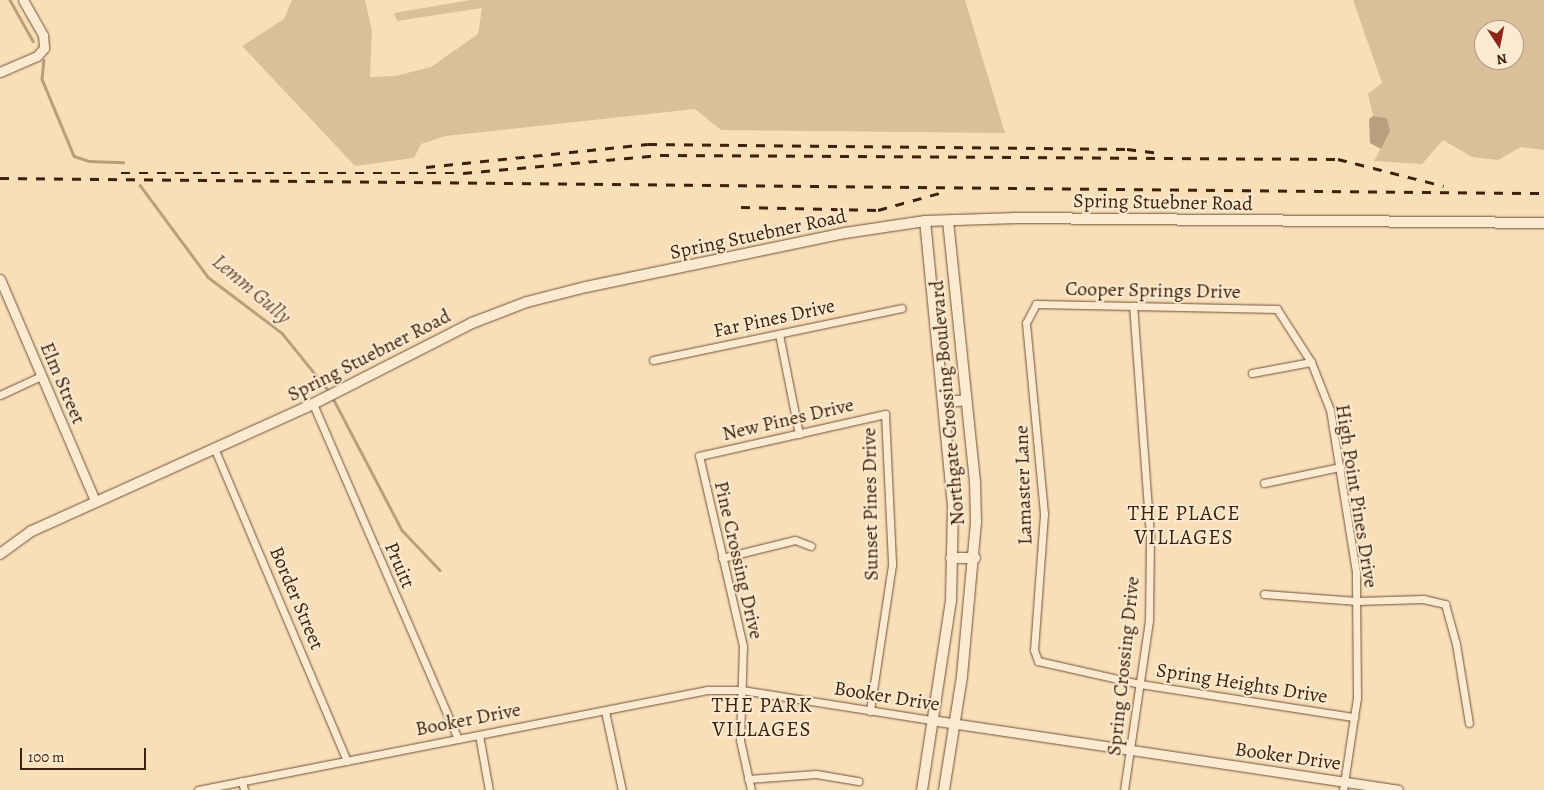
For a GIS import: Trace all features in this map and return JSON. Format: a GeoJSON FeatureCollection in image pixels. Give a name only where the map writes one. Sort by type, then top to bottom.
{"type":"FeatureCollection","features":[{"type":"Feature","properties":{"kind":"main road","name":"Spring Stuebner Road"},"geometry":{"type":"LineString","coordinates":[[0,554],[32,531],[95,501],[215,450],[313,404],[472,323],[527,302],[844,233],[925,221],[948,220],[1544,222]]}},
{"type":"Feature","properties":{"kind":"main road","name":"Northgate Crossing Boulevard"},"geometry":{"type":"LineString","coordinates":[[944,790],[975,558],[976,482],[948,220]]}},
{"type":"Feature","properties":{"kind":"main road","name":"Northgate Crossing Boulevard"},"geometry":{"type":"LineString","coordinates":[[922,790],[930,720],[951,600],[950,558],[953,506],[945,402],[925,221]]}},
{"type":"Feature","properties":{"kind":"main road"},"geometry":{"type":"LineString","coordinates":[[945,402],[966,400]]}},
{"type":"Feature","properties":{"kind":"main road"},"geometry":{"type":"LineString","coordinates":[[950,558],[975,558]]}},
{"type":"Feature","properties":{"kind":"street"},"geometry":{"type":"LineString","coordinates":[[0,72],[37,56],[44,48],[43,35],[23,0]]}},
{"type":"Feature","properties":{"kind":"street","name":"Elm Street"},"geometry":{"type":"LineString","coordinates":[[0,279],[95,501]]}},
{"type":"Feature","properties":{"kind":"street","name":"Cooper Springs Drive"},"geometry":{"type":"LineString","coordinates":[[1031,309],[1036,304],[1277,309]]}},
{"type":"Feature","properties":{"kind":"street","name":"Spring Crossing Drive"},"geometry":{"type":"LineString","coordinates":[[1124,790],[1132,750],[1148,620],[1150,536],[1133,306]]}},
{"type":"Feature","properties":{"kind":"street","name":"Far Pines Drive"},"geometry":{"type":"LineString","coordinates":[[653,360],[902,308]]}},
{"type":"Feature","properties":{"kind":"street","name":"Lamaster Lane"},"geometry":{"type":"LineString","coordinates":[[1031,309],[1026,322],[1044,514],[1034,650],[1038,662]]}},
{"type":"Feature","properties":{"kind":"street","name":"High Point Pines Drive"},"geometry":{"type":"LineString","coordinates":[[1277,309],[1311,362],[1330,410],[1356,572],[1354,717],[1344,786]]}},
{"type":"Feature","properties":{"kind":"street"},"geometry":{"type":"LineString","coordinates":[[779,334],[799,434]]}},
{"type":"Feature","properties":{"kind":"street"},"geometry":{"type":"LineString","coordinates":[[1252,373],[1311,362]]}},
{"type":"Feature","properties":{"kind":"street"},"geometry":{"type":"LineString","coordinates":[[0,394],[41,376]]}},
{"type":"Feature","properties":{"kind":"street","name":"Pruitt"},"geometry":{"type":"LineString","coordinates":[[313,404],[458,739]]}},
{"type":"Feature","properties":{"kind":"street","name":"New Pines Drive"},"geometry":{"type":"LineString","coordinates":[[698,456],[885,414]]}},
{"type":"Feature","properties":{"kind":"street","name":"Sunset Pines Drive"},"geometry":{"type":"LineString","coordinates":[[870,711],[892,565],[885,414]]}},
{"type":"Feature","properties":{"kind":"street","name":"Border Street"},"geometry":{"type":"LineString","coordinates":[[215,450],[347,761]]}},
{"type":"Feature","properties":{"kind":"street","name":"Pine Crossing Drive"},"geometry":{"type":"LineString","coordinates":[[698,456],[742,646],[740,740],[751,790]]}},
{"type":"Feature","properties":{"kind":"street"},"geometry":{"type":"LineString","coordinates":[[1264,483],[1340,467]]}},
{"type":"Feature","properties":{"kind":"street"},"geometry":{"type":"LineString","coordinates":[[722,558],[795,540],[811,546]]}},
{"type":"Feature","properties":{"kind":"street"},"geometry":{"type":"LineString","coordinates":[[1264,594],[1357,601],[1422,599],[1445,604],[1456,644],[1469,723]]}},
{"type":"Feature","properties":{"kind":"street","name":"Spring Heights Drive"},"geometry":{"type":"LineString","coordinates":[[1038,662],[1140,684],[1354,717]]}},
{"type":"Feature","properties":{"kind":"street","name":"Booker Drive"},"geometry":{"type":"LineString","coordinates":[[198,790],[707,690],[742,690],[1132,750],[1344,786],[1398,790]]}},
{"type":"Feature","properties":{"kind":"street"},"geometry":{"type":"LineString","coordinates":[[605,711],[622,790]]}},
{"type":"Feature","properties":{"kind":"street"},"geometry":{"type":"LineString","coordinates":[[479,735],[489,790]]}},
{"type":"Feature","properties":{"kind":"street"},"geometry":{"type":"LineString","coordinates":[[748,779],[774,774],[816,774],[858,781]]}},
{"type":"Feature","properties":{"kind":"street"},"geometry":{"type":"LineString","coordinates":[[242,781],[244,790]]}},
{"type":"Feature","properties":{"kind":"shaded area"},"geometry":{"type":"Polygon","coordinates":[[[292,0],[365,0],[372,31],[370,77],[395,76],[431,67],[478,34],[482,8],[397,21],[394,13],[471,0],[965,0],[1005,133],[721,130],[695,109],[446,136],[421,144],[414,158],[355,166],[242,46],[284,19],[292,0]]]}},
{"type":"Feature","properties":{"kind":"shaded area"},"geometry":{"type":"Polygon","coordinates":[[[1353,0],[1544,0],[1544,150],[1521,147],[1498,160],[1472,157],[1443,140],[1422,164],[1374,161],[1390,131],[1387,118],[1373,116],[1368,94],[1382,83],[1353,0]]]}},
{"type":"Feature","properties":{"kind":"shaded area"},"geometry":{"type":"Polygon","coordinates":[[[1373,116],[1387,118],[1390,131],[1381,149],[1370,143],[1369,119],[1373,116]]]}},
{"type":"Feature","properties":{"kind":"waterway","name":"Lemm Gully"},"geometry":{"type":"LineString","coordinates":[[10,0],[33,41]]}},
{"type":"Feature","properties":{"kind":"waterway","name":"Lemm Gully"},"geometry":{"type":"LineString","coordinates":[[44,60],[42,79],[74,156],[89,161],[123,162]]}},
{"type":"Feature","properties":{"kind":"waterway","name":"Lemm Gully"},"geometry":{"type":"LineString","coordinates":[[140,185],[208,277],[282,333],[329,391]]}},
{"type":"Feature","properties":{"kind":"waterway","name":"Lemm Gully"},"geometry":{"type":"LineString","coordinates":[[334,400],[402,530],[440,570]]}},
{"type":"Feature","properties":{"kind":"railway"},"geometry":{"type":"LineString","coordinates":[[426,167],[648,144],[1127,149],[1160,153]]}},
{"type":"Feature","properties":{"kind":"railway"},"geometry":{"type":"LineString","coordinates":[[121,173],[463,173],[660,155],[1338,159],[1444,186]]}},
{"type":"Feature","properties":{"kind":"railway"},"geometry":{"type":"LineString","coordinates":[[0,178],[1544,193]]}},
{"type":"Feature","properties":{"kind":"railway"},"geometry":{"type":"LineString","coordinates":[[741,207],[878,210],[943,192]]}},
{"type":"Feature","properties":{"kind":"district","name":"THE PLACE VILLAGES"},"geometry":{"type":"Point","coordinates":[1184,525]}},
{"type":"Feature","properties":{"kind":"district","name":"THE PARK VILLAGES"},"geometry":{"type":"Point","coordinates":[762,717]}}]}
